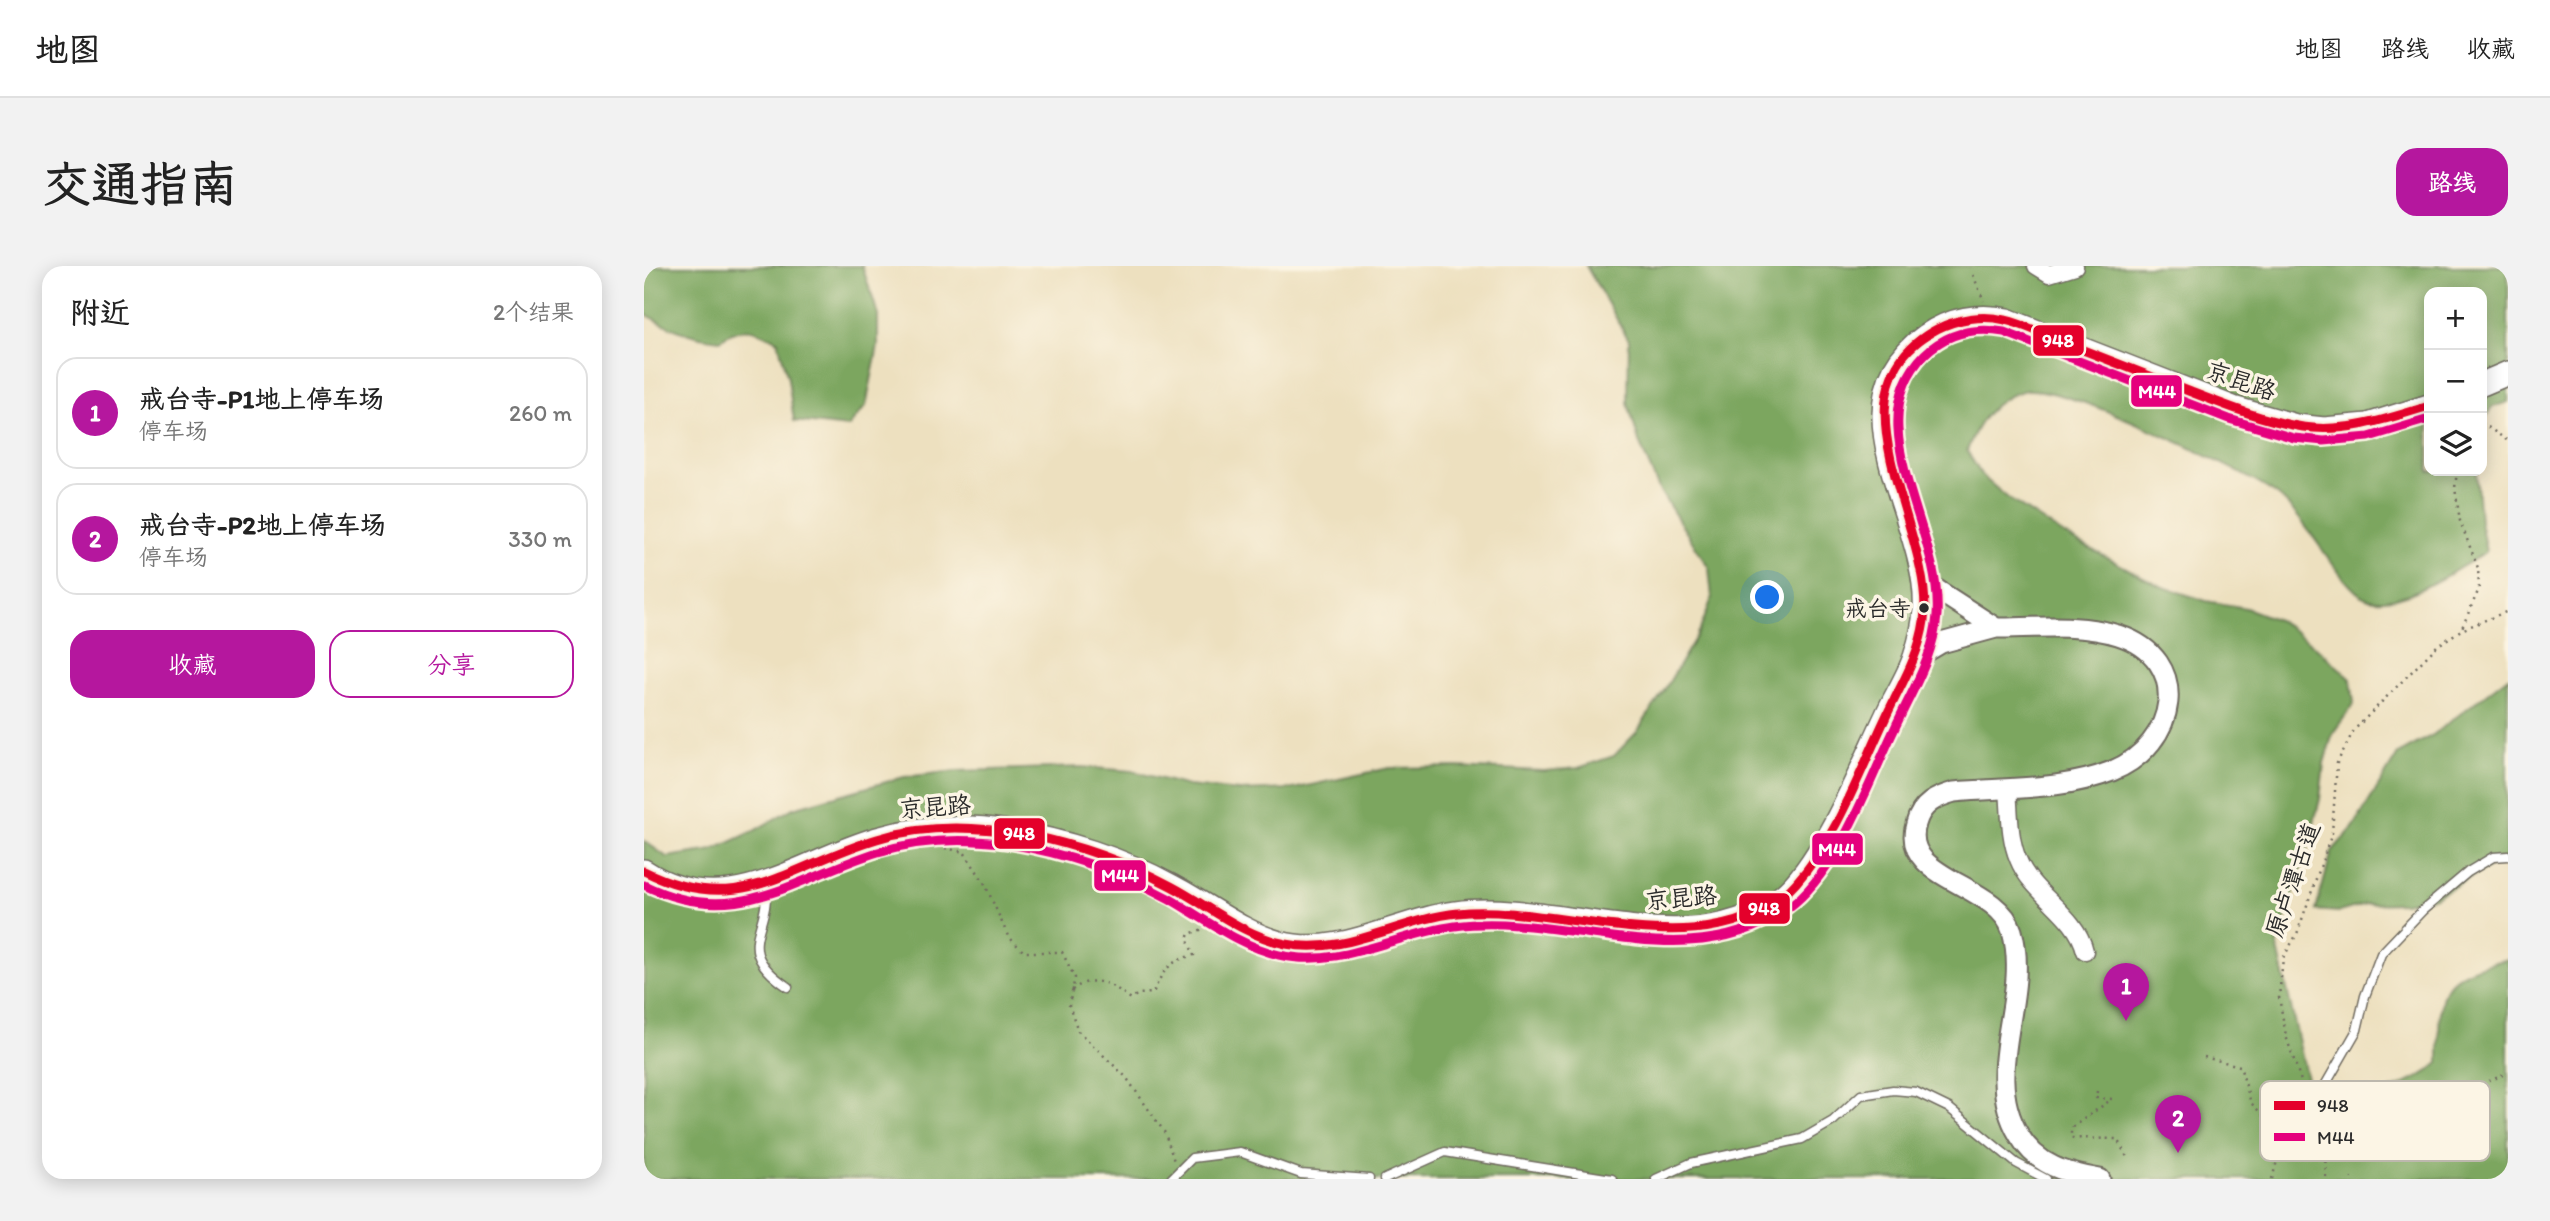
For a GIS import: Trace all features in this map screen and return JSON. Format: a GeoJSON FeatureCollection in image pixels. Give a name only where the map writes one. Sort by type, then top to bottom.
{"type":"FeatureCollection","features":[{"type":"Feature","properties":{"kind":"main road","name":"京昆路"},"geometry":{"type":"LineString","coordinates":[[644,871],[661,882],[692,893],[729,892],[765,883],[877,839],[934,829],[988,830],[1036,838],[1124,865],[1167,884],[1276,943],[1317,948],[1451,913],[1476,911],[1511,912],[1644,929],[1694,926],[1742,917],[1783,896],[1810,862],[1914,659],[1923,627],[1925,582],[1885,441],[1882,417],[1885,391],[1894,371],[1922,339],[1941,327],[1964,319],[1991,317],[2031,327],[2233,408],[2295,426],[2324,429],[2368,425],[2424,408]]}},
{"type":"Feature","properties":{"kind":"main road"},"geometry":{"type":"LineString","coordinates":[[2487,382],[2508,373]]}},
{"type":"Feature","properties":{"kind":"street"},"geometry":{"type":"LineString","coordinates":[[2036,266],[2049,274],[2075,266]]}},
{"type":"Feature","properties":{"kind":"street"},"geometry":{"type":"LineString","coordinates":[[1925,582],[1996,628]]}},
{"type":"Feature","properties":{"kind":"street"},"geometry":{"type":"LineString","coordinates":[[1914,659],[1941,643],[1996,628],[2091,630],[2119,635],[2143,647],[2156,660],[2165,677],[2169,700],[2168,717],[2151,745],[2115,770],[2073,784],[1954,792],[1928,803],[1915,825],[1916,846],[1927,865],[1986,899],[2010,926],[2018,962],[2003,1079],[2005,1105],[2011,1122],[2034,1155],[2051,1167],[2100,1179]]}},
{"type":"Feature","properties":{"kind":"street"},"geometry":{"type":"LineString","coordinates":[[2008,789],[2012,835],[2018,860],[2026,874],[2081,935],[2085,951]]}},
{"type":"Feature","properties":{"kind":"lane"},"geometry":{"type":"LineString","coordinates":[[2328,1081],[2357,1030],[2365,996],[2381,954],[2423,910],[2468,872],[2493,857],[2508,856]]}},
{"type":"Feature","properties":{"kind":"lane"},"geometry":{"type":"LineString","coordinates":[[765,883],[767,903],[755,936],[757,950],[769,974],[788,987]]}},
{"type":"Feature","properties":{"kind":"lane"},"geometry":{"type":"LineString","coordinates":[[1656,1179],[1690,1163],[1802,1139],[1833,1121],[1861,1095],[1893,1090],[1916,1092],[1949,1108],[2016,1163],[2046,1179]]}},
{"type":"Feature","properties":{"kind":"lane"},"geometry":{"type":"LineString","coordinates":[[1385,1179],[1445,1152],[1612,1179]]}},
{"type":"Feature","properties":{"kind":"lane"},"geometry":{"type":"LineString","coordinates":[[1174,1176],[1192,1158],[1240,1153],[1301,1174],[1369,1179]]}},
{"type":"Feature","properties":{"kind":"path"},"geometry":{"type":"LineString","coordinates":[[1973,275],[1991,317]]}},
{"type":"Feature","properties":{"kind":"path"},"geometry":{"type":"LineString","coordinates":[[2487,426],[2508,441]]}},
{"type":"Feature","properties":{"kind":"path"},"geometry":{"type":"LineString","coordinates":[[2456,476],[2455,488],[2460,521],[2478,568],[2479,589],[2461,630]]}},
{"type":"Feature","properties":{"kind":"path","name":"原卢潭古道"},"geometry":{"type":"LineString","coordinates":[[2301,1081],[2286,1036],[2279,997],[2283,958],[2297,934],[2332,833],[2337,763],[2354,730],[2437,646],[2461,630],[2508,611]]}},
{"type":"Feature","properties":{"kind":"path"},"geometry":{"type":"LineString","coordinates":[[943,847],[964,852],[984,882],[1008,936],[1024,952],[1062,952],[1075,978],[1069,1004],[1078,1031],[1126,1077],[1164,1133],[1174,1176]]}},
{"type":"Feature","properties":{"kind":"path"},"geometry":{"type":"LineString","coordinates":[[1072,990],[1082,982],[1108,982],[1131,999],[1138,994],[1153,993],[1163,970],[1176,959],[1194,955],[1187,939],[1189,934],[1209,927],[1216,911]]}},
{"type":"Feature","properties":{"kind":"path"},"geometry":{"type":"LineString","coordinates":[[2203,1057],[2241,1066],[2251,1103],[2260,1112]]}},
{"type":"Feature","properties":{"kind":"path"},"geometry":{"type":"LineString","coordinates":[[2489,1081],[2508,1073]]}},
{"type":"Feature","properties":{"kind":"path"},"geometry":{"type":"LineString","coordinates":[[2097,1091],[2096,1098],[2112,1099],[2071,1128],[2071,1138],[2117,1139],[2127,1157]]}},
{"type":"Feature","properties":{"kind":"path"},"geometry":{"type":"LineString","coordinates":[[2272,1179],[2277,1161]]}},
{"type":"Feature","properties":{"kind":"path"},"geometry":{"type":"LineString","coordinates":[[2325,1161],[2326,1179]]}},
{"type":"Feature","properties":{"kind":"green space"},"geometry":{"type":"Polygon","coordinates":[[[644,266],[862,266],[878,314],[878,346],[866,406],[848,427],[794,421],[788,379],[778,341],[749,330],[735,332],[720,340],[709,339],[680,331],[654,319],[644,313],[644,266]]]}},
{"type":"Feature","properties":{"kind":"green space"},"geometry":{"type":"Polygon","coordinates":[[[1586,266],[2508,266],[2508,402],[2492,407],[2487,416],[2487,287],[2424,287],[2424,476],[2476,476],[2486,552],[2411,593],[2379,600],[2366,598],[2346,581],[2299,518],[2276,494],[2150,429],[2073,399],[2042,391],[2022,391],[2011,395],[1987,414],[1967,451],[1982,476],[2009,499],[2066,536],[2160,586],[2206,601],[2246,608],[2280,621],[2317,648],[2351,679],[2354,704],[2333,733],[2324,763],[2320,799],[2308,846],[2277,944],[2308,1081],[2260,1081],[2260,1161],[2490,1161],[2490,1081],[2410,1081],[2439,1063],[2441,1004],[2445,991],[2453,981],[2483,965],[2508,959],[2508,1179],[644,1179],[644,841],[667,857],[713,850],[752,832],[793,808],[904,777],[956,771],[1081,767],[1132,771],[1188,786],[1240,791],[1293,789],[1389,768],[1456,767],[1544,771],[1578,768],[1614,756],[1637,732],[1665,689],[1700,630],[1712,598],[1709,568],[1660,491],[1639,442],[1628,403],[1629,340],[1586,266]]]}},
{"type":"Feature","properties":{"kind":"green space"},"geometry":{"type":"Polygon","coordinates":[[[2508,677],[2506,858],[2435,897],[2404,903],[2366,904],[2339,912],[2316,910],[2332,851],[2353,828],[2398,754],[2433,735],[2508,677]]]}},
{"type":"Feature","properties":{"kind":"transit line","name":"948"},"geometry":{"type":"LineString","coordinates":[[644,871],[678,885],[709,890],[737,889],[763,883],[845,850],[896,834],[971,828],[1028,835],[1101,855],[1171,886],[1256,934],[1286,944],[1330,945],[1458,913],[1499,912],[1635,928],[1681,930],[1724,925],[1762,910],[1796,883],[1811,865],[1846,804],[1918,647],[1924,621],[1923,585],[1892,464],[1886,424],[1888,388],[1904,355],[1937,329],[1962,320],[1979,318],[1997,318],[2012,322],[2232,408],[2303,427],[2351,426],[2424,407]]}},
{"type":"Feature","properties":{"kind":"transit line","name":"M44"},"geometry":{"type":"LineString","coordinates":[[644,885],[677,898],[707,903],[736,901],[763,896],[878,852],[927,842],[976,841],[1030,848],[1112,872],[1170,899],[1250,945],[1279,955],[1302,958],[1346,954],[1455,926],[1497,924],[1668,941],[1709,939],[1749,929],[1788,908],[1806,892],[1837,850],[1921,674],[1931,645],[1937,615],[1935,582],[1928,548],[1907,479],[1900,445],[1898,412],[1906,382],[1933,347],[1962,333],[1982,330],[2004,332],[2229,419],[2294,438],[2324,441],[2369,437],[2424,420]]}},
{"type":"Feature","properties":{"kind":"place","name":"戒台寺"},"geometry":{"type":"Point","coordinates":[1924,608]}},
{"type":"Feature","properties":{"kind":"place","name":"戒台寺-P1地上停车场"},"geometry":{"type":"Point","coordinates":[2126,1021]}},
{"type":"Feature","properties":{"kind":"place","name":"戒台寺-P2地上停车场"},"geometry":{"type":"Point","coordinates":[2178,1153]}}]}
